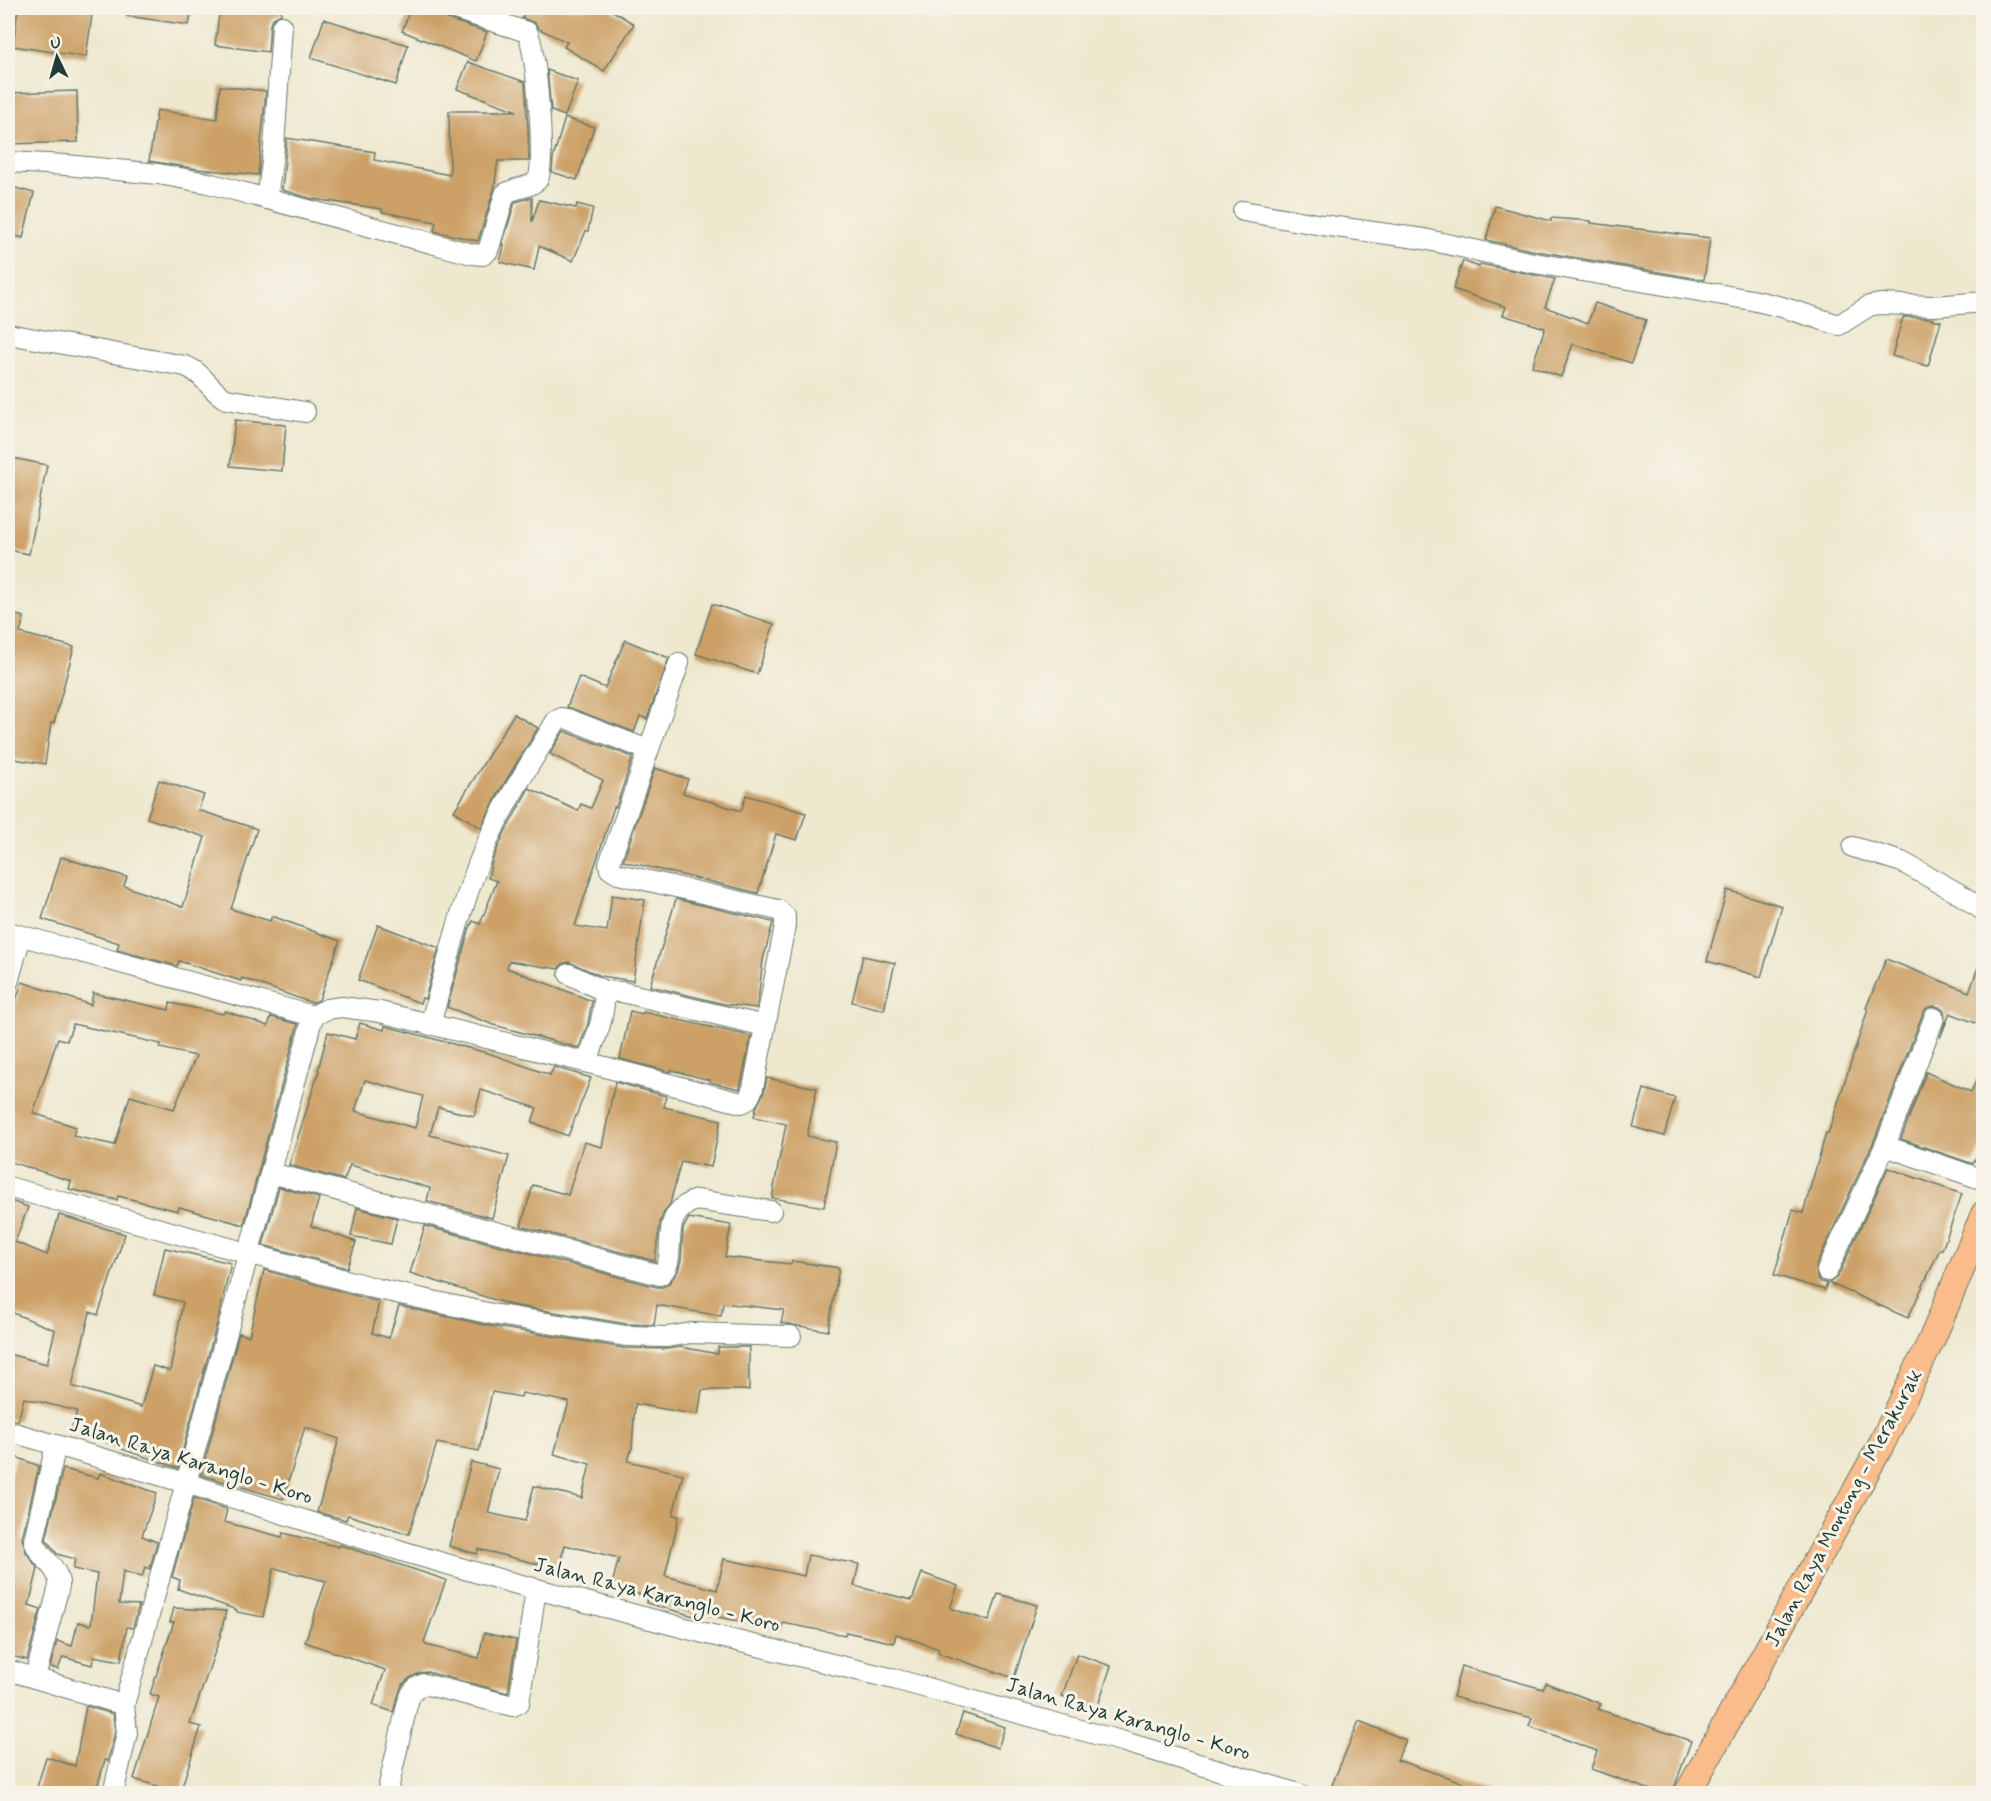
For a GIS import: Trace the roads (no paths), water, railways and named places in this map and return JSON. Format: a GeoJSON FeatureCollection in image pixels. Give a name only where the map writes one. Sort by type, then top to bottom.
{"type":"FeatureCollection","features":[{"type":"Feature","properties":{"kind":"main road","name":"Jalan Raya Montong - Merakurak"},"geometry":{"type":"LineString","coordinates":[[1687,1794],[1880,1447],[1932,1339],[1983,1214]]}},
{"type":"Feature","properties":{"kind":"street"},"geometry":{"type":"LineString","coordinates":[[8,162],[158,174],[208,183],[472,254],[483,255],[488,251],[505,194],[531,184],[540,174],[541,153],[531,38],[527,32],[450,8]]}},
{"type":"Feature","properties":{"kind":"street"},"geometry":{"type":"LineString","coordinates":[[267,199],[274,147],[282,26]]}},
{"type":"Feature","properties":{"kind":"street"},"geometry":{"type":"LineString","coordinates":[[1243,211],[1424,239],[1528,262],[1752,300],[1839,325],[1869,306],[1880,304],[1934,306],[1983,302]]}},
{"type":"Feature","properties":{"kind":"street"},"geometry":{"type":"LineString","coordinates":[[8,334],[185,366],[198,372],[216,392],[226,399],[305,412]]}},
{"type":"Feature","properties":{"kind":"street"},"geometry":{"type":"LineString","coordinates":[[8,982],[14,934],[313,1016],[327,1009],[342,1007],[380,1012],[587,1062],[741,1103],[748,1099],[753,1088],[786,921],[782,912],[618,874],[610,869],[609,860],[679,663]]}},
{"type":"Feature","properties":{"kind":"street"},"geometry":{"type":"LineString","coordinates":[[430,1025],[461,917],[485,846],[496,822],[556,721],[562,718],[568,719],[648,750]]}},
{"type":"Feature","properties":{"kind":"street"},"geometry":{"type":"LineString","coordinates":[[1853,847],[1902,862],[1958,893],[1983,911]]}},
{"type":"Feature","properties":{"kind":"street"},"geometry":{"type":"LineString","coordinates":[[569,974],[604,991],[622,992],[765,1026]]}},
{"type":"Feature","properties":{"kind":"street"},"geometry":{"type":"LineString","coordinates":[[587,1062],[602,1019],[605,1004],[604,991]]}},
{"type":"Feature","properties":{"kind":"street"},"geometry":{"type":"LineString","coordinates":[[113,1794],[127,1733],[124,1705],[313,1016]]}},
{"type":"Feature","properties":{"kind":"street"},"geometry":{"type":"LineString","coordinates":[[1827,1271],[1885,1146],[1934,1018]]}},
{"type":"Feature","properties":{"kind":"street"},"geometry":{"type":"LineString","coordinates":[[1885,1146],[1983,1180]]}},
{"type":"Feature","properties":{"kind":"street"},"geometry":{"type":"LineString","coordinates":[[271,1173],[660,1275],[666,1268],[674,1216],[688,1203],[696,1200],[771,1211]]}},
{"type":"Feature","properties":{"kind":"street"},"geometry":{"type":"LineString","coordinates":[[8,1187],[378,1289],[492,1314],[626,1336],[667,1337],[691,1333],[791,1336]]}},
{"type":"Feature","properties":{"kind":"street","name":"Jalan Raya Karanglo - Koro"},"geometry":{"type":"LineString","coordinates":[[8,1431],[186,1483],[405,1552],[704,1633],[904,1682],[1110,1738],[1299,1794]]}},
{"type":"Feature","properties":{"kind":"street"},"geometry":{"type":"LineString","coordinates":[[35,1678],[59,1586],[58,1573],[40,1553],[34,1539],[56,1445]]}},
{"type":"Feature","properties":{"kind":"street"},"geometry":{"type":"LineString","coordinates":[[387,1794],[406,1705],[415,1687],[424,1684],[513,1706],[519,1703],[537,1589]]}},
{"type":"Feature","properties":{"kind":"street"},"geometry":{"type":"LineString","coordinates":[[8,1670],[124,1705]]}}]}
